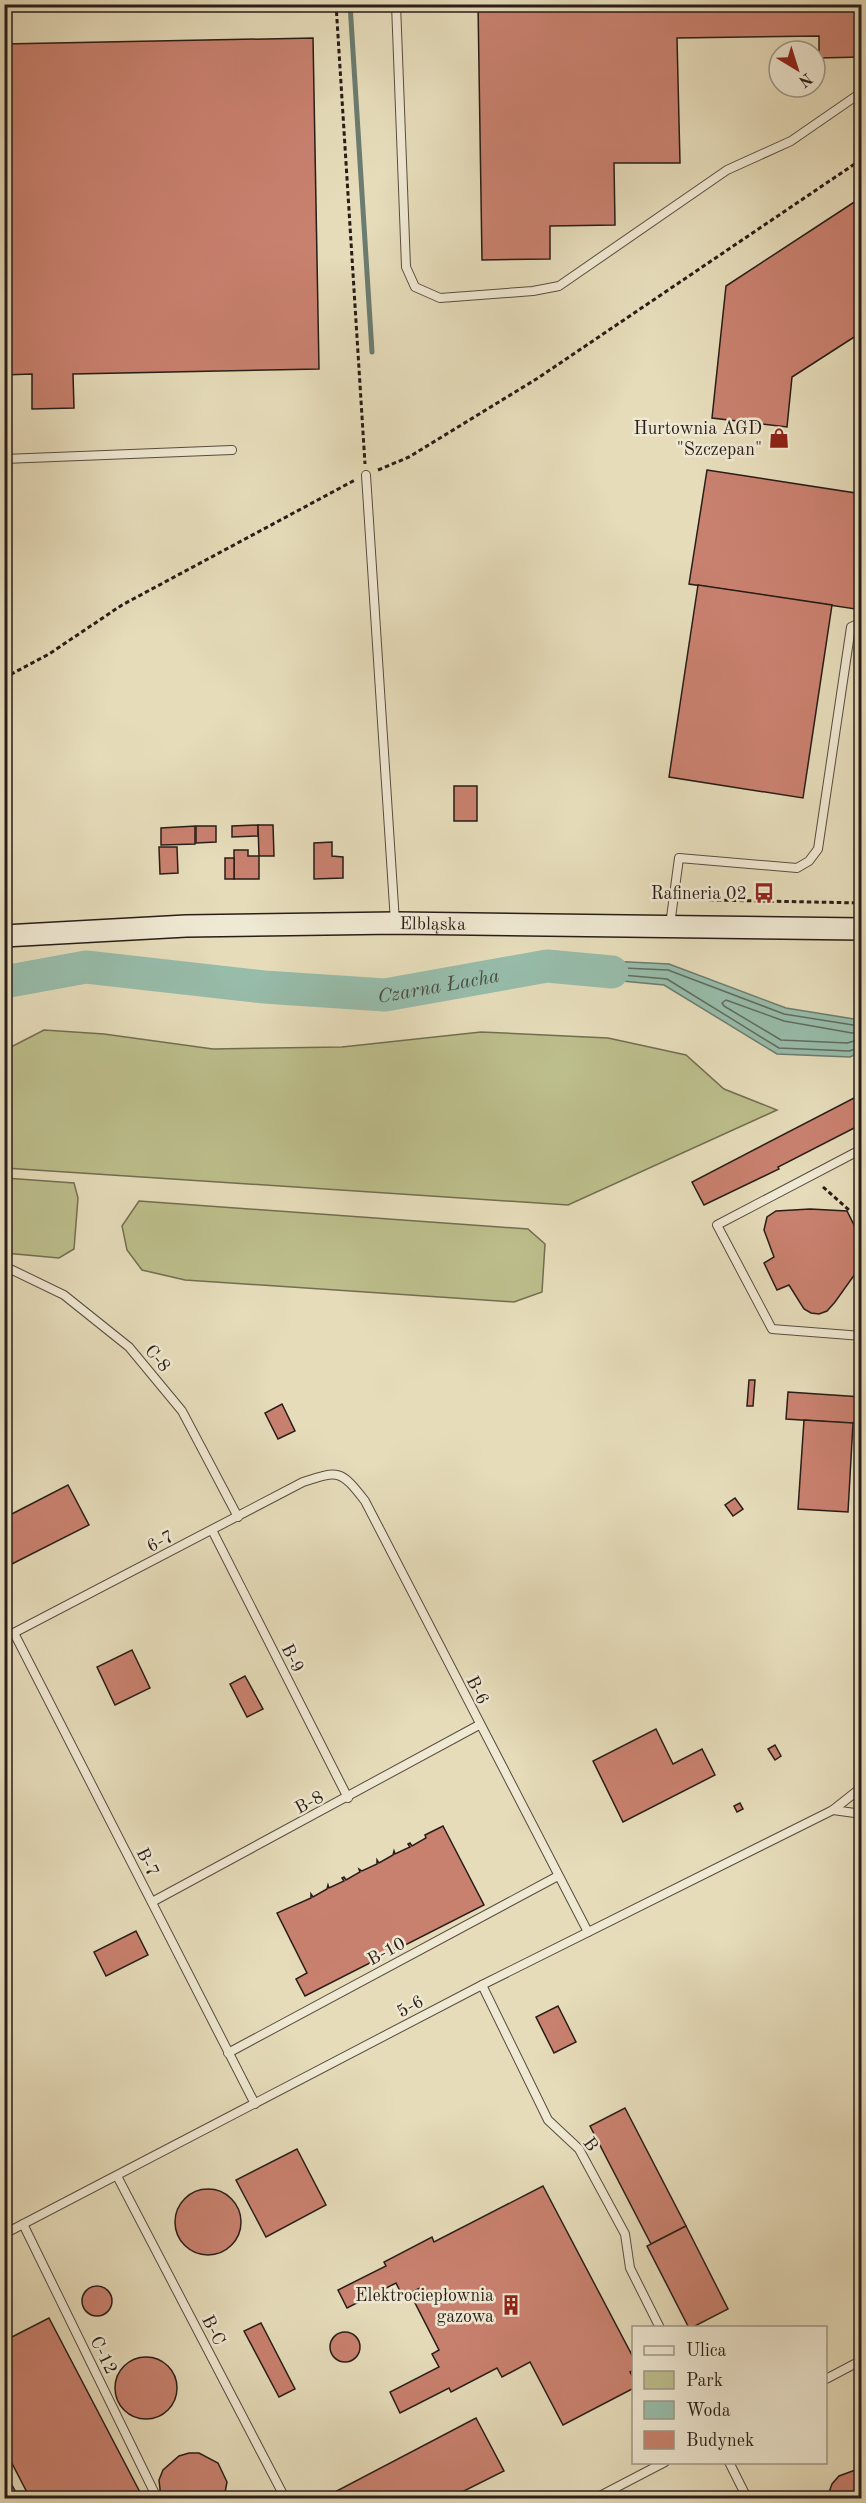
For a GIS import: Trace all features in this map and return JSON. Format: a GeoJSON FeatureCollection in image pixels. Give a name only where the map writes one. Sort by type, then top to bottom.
{"type":"FeatureCollection","features":[{"type":"Feature","properties":{"kind":"main road","name":"Elbląska"},"geometry":{"type":"LineString","coordinates":[[4,936],[186,926],[396,923],[861,929]]}},
{"type":"Feature","properties":{"kind":"lane"},"geometry":{"type":"LineString","coordinates":[[396,4],[406,267],[415,287],[440,298],[533,291],[559,286],[727,170],[791,141],[861,92]]}},
{"type":"Feature","properties":{"kind":"lane"},"geometry":{"type":"LineString","coordinates":[[4,459],[232,450]]}},
{"type":"Feature","properties":{"kind":"lane"},"geometry":{"type":"LineString","coordinates":[[366,475],[396,923]]}},
{"type":"Feature","properties":{"kind":"lane"},"geometry":{"type":"LineString","coordinates":[[670,928],[679,858],[797,868],[809,861],[818,849],[850,627],[861,622]]}},
{"type":"Feature","properties":{"kind":"lane"},"geometry":{"type":"LineString","coordinates":[[861,1149],[717,1225],[772,1329],[861,1336]]}},
{"type":"Feature","properties":{"kind":"lane","name":"C-8"},"geometry":{"type":"LineString","coordinates":[[4,1266],[64,1295],[129,1347],[182,1411],[238,1517]]}},
{"type":"Feature","properties":{"kind":"lane","name":"6-7"},"geometry":{"type":"LineString","coordinates":[[4,1638],[303,1482],[331,1473]]}},
{"type":"Feature","properties":{"kind":"lane","name":"B-6"},"geometry":{"type":"LineString","coordinates":[[331,1473],[348,1479],[364,1501],[588,1932]]}},
{"type":"Feature","properties":{"kind":"lane","name":"B-9"},"geometry":{"type":"LineString","coordinates":[[212,1530],[348,1798]]}},
{"type":"Feature","properties":{"kind":"lane","name":"B-7"},"geometry":{"type":"LineString","coordinates":[[14,1633],[255,2104]]}},
{"type":"Feature","properties":{"kind":"lane","name":"B-8"},"geometry":{"type":"LineString","coordinates":[[152,1902],[348,1798],[479,1725]]}},
{"type":"Feature","properties":{"kind":"lane","name":"5-6"},"geometry":{"type":"LineString","coordinates":[[4,2234],[482,1985],[832,1810],[861,1787]]}},
{"type":"Feature","properties":{"kind":"lane"},"geometry":{"type":"LineString","coordinates":[[832,1810],[861,1814]]}},
{"type":"Feature","properties":{"kind":"lane","name":"B-10"},"geometry":{"type":"LineString","coordinates":[[228,2053],[558,1876]]}},
{"type":"Feature","properties":{"kind":"lane","name":"B"},"geometry":{"type":"LineString","coordinates":[[482,1985],[548,2120],[579,2150],[625,2234],[630,2268],[659,2326]]}},
{"type":"Feature","properties":{"kind":"lane","name":"B-C"},"geometry":{"type":"LineString","coordinates":[[117,2176],[285,2499]]}},
{"type":"Feature","properties":{"kind":"lane","name":"C-12"},"geometry":{"type":"LineString","coordinates":[[23,2224],[157,2499]]}},
{"type":"Feature","properties":{"kind":"lane"},"geometry":{"type":"LineString","coordinates":[[827,2378],[861,2360]]}},
{"type":"Feature","properties":{"kind":"lane"},"geometry":{"type":"LineString","coordinates":[[596,2499],[662,2464]]}},
{"type":"Feature","properties":{"kind":"lane"},"geometry":{"type":"LineString","coordinates":[[730,2464],[747,2499]]}},
{"type":"Feature","properties":{"kind":"path"},"geometry":{"type":"LineString","coordinates":[[336,4],[366,475]]}},
{"type":"Feature","properties":{"kind":"path"},"geometry":{"type":"LineString","coordinates":[[4,678],[49,654],[122,605],[340,487],[409,457],[538,378],[861,159]]}},
{"type":"Feature","properties":{"kind":"path"},"geometry":{"type":"LineString","coordinates":[[675,894],[710,900],[861,903]]}},
{"type":"Feature","properties":{"kind":"path"},"geometry":{"type":"LineString","coordinates":[[823,1187],[849,1210]]}},
{"type":"Feature","properties":{"kind":"green space"},"geometry":{"type":"Polygon","coordinates":[[[44,1030],[104,1034],[213,1049],[342,1047],[481,1032],[608,1038],[686,1055],[724,1089],[777,1110],[568,1205],[5,1168],[5,1050],[44,1030]]]}},
{"type":"Feature","properties":{"kind":"green space"},"geometry":{"type":"Polygon","coordinates":[[[5,1178],[74,1183],[78,1198],[74,1249],[59,1258],[5,1253],[5,1178]]]}},
{"type":"Feature","properties":{"kind":"green space"},"geometry":{"type":"Polygon","coordinates":[[[139,1201],[528,1229],[545,1244],[542,1292],[514,1302],[185,1280],[142,1270],[127,1250],[122,1226],[139,1201]]]}},
{"type":"Feature","properties":{"kind":"water"},"geometry":{"type":"Polygon","coordinates":[[[590,960],[669,964],[786,1008],[854,1019],[861,1017],[861,1052],[850,1057],[777,1054],[664,985],[548,974],[590,960]]]}},
{"type":"Feature","properties":{"kind":"building"},"geometry":{"type":"Polygon","coordinates":[[[478,4],[862,4],[862,57],[827,58],[827,39],[819,39],[819,36],[677,38],[680,163],[614,163],[615,225],[550,226],[550,259],[482,260],[478,4]]]}},
{"type":"Feature","properties":{"kind":"building"},"geometry":{"type":"Polygon","coordinates":[[[313,38],[319,369],[73,374],[74,408],[32,409],[32,374],[4,375],[4,44],[313,38]]]}},
{"type":"Feature","properties":{"kind":"building"},"geometry":{"type":"Polygon","coordinates":[[[862,197],[862,332],[792,377],[787,427],[712,418],[726,286],[862,197]]]}},
{"type":"Feature","properties":{"kind":"building"},"geometry":{"type":"Polygon","coordinates":[[[707,470],[862,494],[862,610],[689,584],[707,470]]]}},
{"type":"Feature","properties":{"kind":"building"},"geometry":{"type":"Polygon","coordinates":[[[698,585],[832,605],[803,798],[669,777],[698,585]]]}},
{"type":"Feature","properties":{"kind":"building"},"geometry":{"type":"Polygon","coordinates":[[[454,786],[477,786],[477,821],[454,821],[454,786]]]}},
{"type":"Feature","properties":{"kind":"building"},"geometry":{"type":"Polygon","coordinates":[[[258,825],[258,836],[232,837],[232,826],[258,825]]]}},
{"type":"Feature","properties":{"kind":"building"},"geometry":{"type":"Polygon","coordinates":[[[258,825],[273,825],[274,856],[259,856],[258,825]]]}},
{"type":"Feature","properties":{"kind":"building"},"geometry":{"type":"Polygon","coordinates":[[[195,826],[195,844],[161,845],[161,828],[195,826]]]}},
{"type":"Feature","properties":{"kind":"building"},"geometry":{"type":"Polygon","coordinates":[[[196,826],[216,826],[216,842],[196,843],[196,826]]]}},
{"type":"Feature","properties":{"kind":"building"},"geometry":{"type":"Polygon","coordinates":[[[332,842],[332,856],[343,857],[343,878],[314,879],[314,843],[332,842]]]}},
{"type":"Feature","properties":{"kind":"building"},"geometry":{"type":"Polygon","coordinates":[[[159,847],[177,847],[178,873],[160,874],[159,847]]]}},
{"type":"Feature","properties":{"kind":"building"},"geometry":{"type":"Polygon","coordinates":[[[234,850],[248,850],[248,856],[259,856],[259,879],[234,879],[234,850]]]}},
{"type":"Feature","properties":{"kind":"building"},"geometry":{"type":"Polygon","coordinates":[[[225,858],[234,858],[234,879],[225,879],[225,858]]]}},
{"type":"Feature","properties":{"kind":"building"},"geometry":{"type":"Polygon","coordinates":[[[854,1098],[862,1113],[862,1124],[778,1167],[779,1169],[704,1205],[692,1182],[854,1098]]]}},
{"type":"Feature","properties":{"kind":"building"},"geometry":{"type":"Polygon","coordinates":[[[810,1209],[847,1211],[862,1241],[860,1267],[835,1302],[827,1311],[819,1314],[804,1309],[789,1285],[777,1290],[764,1263],[774,1257],[764,1230],[767,1217],[776,1211],[810,1209]]]}},
{"type":"Feature","properties":{"kind":"building"},"geometry":{"type":"Polygon","coordinates":[[[749,1380],[755,1380],[753,1406],[747,1406],[749,1380]]]}},
{"type":"Feature","properties":{"kind":"building"},"geometry":{"type":"Polygon","coordinates":[[[788,1392],[862,1397],[862,1424],[786,1419],[788,1392]]]}},
{"type":"Feature","properties":{"kind":"building"},"geometry":{"type":"Polygon","coordinates":[[[282,1404],[295,1431],[278,1439],[265,1413],[282,1404]]]}},
{"type":"Feature","properties":{"kind":"building"},"geometry":{"type":"Polygon","coordinates":[[[804,1420],[853,1423],[848,1512],[798,1509],[804,1420]]]}},
{"type":"Feature","properties":{"kind":"building"},"geometry":{"type":"Polygon","coordinates":[[[68,1485],[89,1525],[4,1568],[4,1518],[68,1485]]]}},
{"type":"Feature","properties":{"kind":"building"},"geometry":{"type":"Polygon","coordinates":[[[735,1498],[743,1509],[733,1516],[725,1505],[735,1498]]]}},
{"type":"Feature","properties":{"kind":"building"},"geometry":{"type":"Polygon","coordinates":[[[132,1650],[150,1688],[115,1705],[97,1667],[132,1650]]]}},
{"type":"Feature","properties":{"kind":"building"},"geometry":{"type":"Polygon","coordinates":[[[245,1676],[263,1709],[247,1717],[230,1684],[245,1676]]]}},
{"type":"Feature","properties":{"kind":"building"},"geometry":{"type":"Polygon","coordinates":[[[656,1729],[673,1764],[702,1749],[715,1775],[623,1822],[593,1761],[656,1729]]]}},
{"type":"Feature","properties":{"kind":"building"},"geometry":{"type":"Polygon","coordinates":[[[775,1745],[781,1756],[775,1760],[768,1749],[775,1745]]]}},
{"type":"Feature","properties":{"kind":"building"},"geometry":{"type":"Polygon","coordinates":[[[740,1803],[743,1809],[737,1812],[734,1806],[740,1803]]]}},
{"type":"Feature","properties":{"kind":"building"},"geometry":{"type":"Polygon","coordinates":[[[443,1826],[484,1905],[305,1996],[296,1979],[307,1973],[277,1913],[311,1898],[311,1894],[313,1897],[327,1889],[328,1885],[329,1888],[344,1881],[342,1878],[344,1877],[346,1880],[360,1872],[359,1869],[362,1871],[377,1864],[377,1860],[379,1863],[393,1855],[394,1851],[395,1854],[410,1847],[408,1844],[410,1843],[412,1846],[426,1838],[425,1835],[443,1826]]]}},
{"type":"Feature","properties":{"kind":"building"},"geometry":{"type":"Polygon","coordinates":[[[136,1931],[148,1955],[106,1976],[94,1952],[136,1931]]]}},
{"type":"Feature","properties":{"kind":"building"},"geometry":{"type":"Polygon","coordinates":[[[558,2006],[576,2042],[554,2053],[536,2017],[558,2006]]]}},
{"type":"Feature","properties":{"kind":"building"},"geometry":{"type":"Polygon","coordinates":[[[625,2108],[686,2226],[651,2244],[590,2126],[625,2108]]]}},
{"type":"Feature","properties":{"kind":"building"},"geometry":{"type":"Polygon","coordinates":[[[297,2149],[326,2205],[266,2237],[236,2180],[297,2149]]]}},
{"type":"Feature","properties":{"kind":"building","name":"Elektrociepłownia gazowa"},"geometry":{"type":"Polygon","coordinates":[[[543,2186],[632,2355],[632,2371],[630,2372],[632,2389],[563,2425],[530,2362],[502,2377],[497,2368],[451,2392],[449,2388],[400,2413],[390,2392],[439,2367],[432,2354],[439,2350],[414,2301],[423,2296],[422,2290],[420,2288],[403,2297],[396,2283],[347,2308],[338,2290],[386,2266],[384,2262],[432,2237],[434,2242],[543,2186]]]}},
{"type":"Feature","properties":{"kind":"building"},"geometry":{"type":"Polygon","coordinates":[[[201,2189],[215,2189],[227,2194],[236,2203],[241,2222],[239,2235],[232,2246],[215,2255],[201,2255],[189,2250],[180,2241],[175,2229],[175,2215],[180,2203],[189,2194],[201,2189]]]}},
{"type":"Feature","properties":{"kind":"building"},"geometry":{"type":"Polygon","coordinates":[[[686,2226],[728,2309],[695,2326],[688,2326],[647,2246],[686,2226]]]}},
{"type":"Feature","properties":{"kind":"building"},"geometry":{"type":"Polygon","coordinates":[[[97,2286],[108,2290],[112,2301],[108,2312],[97,2316],[86,2312],[82,2301],[86,2290],[97,2286]]]}},
{"type":"Feature","properties":{"kind":"building"},"geometry":{"type":"Polygon","coordinates":[[[49,2318],[143,2498],[30,2498],[4,2448],[4,2341],[49,2318]]]}},
{"type":"Feature","properties":{"kind":"building"},"geometry":{"type":"Polygon","coordinates":[[[261,2323],[295,2389],[279,2397],[244,2331],[261,2323]]]}},
{"type":"Feature","properties":{"kind":"building"},"geometry":{"type":"Polygon","coordinates":[[[345,2332],[356,2336],[360,2347],[356,2358],[345,2362],[334,2358],[330,2347],[334,2336],[345,2332]]]}},
{"type":"Feature","properties":{"kind":"building"},"geometry":{"type":"Polygon","coordinates":[[[146,2357],[158,2359],[168,2366],[175,2376],[177,2388],[175,2400],[168,2410],[158,2417],[146,2419],[134,2417],[124,2410],[117,2400],[115,2388],[117,2376],[124,2366],[134,2359],[146,2357]]]}},
{"type":"Feature","properties":{"kind":"building"},"geometry":{"type":"Polygon","coordinates":[[[476,2418],[504,2471],[450,2498],[331,2498],[329,2495],[476,2418]]]}},
{"type":"Feature","properties":{"kind":"building"},"geometry":{"type":"Polygon","coordinates":[[[199,2453],[218,2463],[227,2482],[224,2498],[161,2498],[159,2480],[163,2470],[179,2456],[199,2453]]]}},
{"type":"Feature","properties":{"kind":"building"},"geometry":{"type":"Polygon","coordinates":[[[862,2469],[862,2498],[827,2498],[832,2484],[839,2476],[862,2469]]]}},
{"type":"Feature","properties":{"kind":"building"},"geometry":{"type":"Polygon","coordinates":[[[6,2474],[19,2498],[4,2498],[6,2474]]]}},
{"type":"Feature","properties":{"kind":"waterway"},"geometry":{"type":"LineString","coordinates":[[350,4],[372,352]]}},
{"type":"Feature","properties":{"kind":"waterway","name":"Czarna Łacha"},"geometry":{"type":"LineString","coordinates":[[4,982],[86,967],[264,987],[385,995],[547,966],[612,972]]}},
{"type":"Feature","properties":{"kind":"place","name":"Hurtownia AGD \"Szczepan\""},"geometry":{"type":"Point","coordinates":[779,438]}},
{"type":"Feature","properties":{"kind":"place","name":"Rafineria 02"},"geometry":{"type":"Point","coordinates":[764,893]}},
{"type":"Feature","properties":{"kind":"place","name":"Elektrociepłownia gazowa"},"geometry":{"type":"Point","coordinates":[511,2305]}}]}
